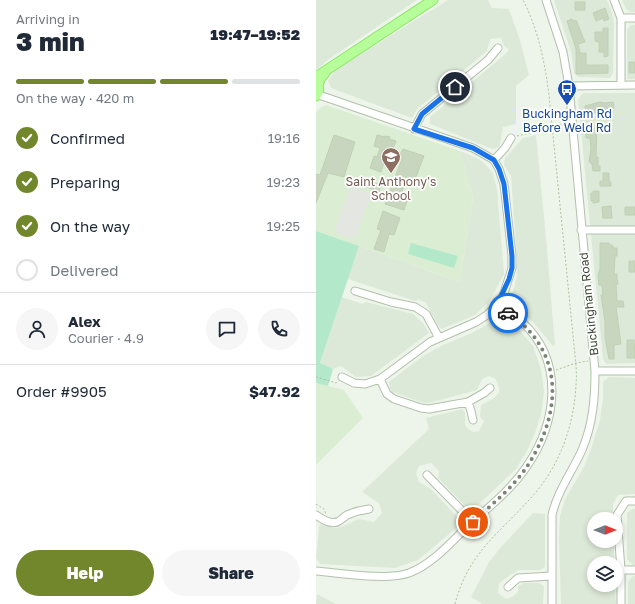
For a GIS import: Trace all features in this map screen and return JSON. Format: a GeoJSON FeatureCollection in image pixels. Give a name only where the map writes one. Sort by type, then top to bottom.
{"type":"FeatureCollection","features":[{"type":"Feature","properties":{"kind":"main road"},"geometry":{"type":"LineString","coordinates":[[317,88],[320,79],[332,66],[433,0]]}},
{"type":"Feature","properties":{"kind":"street","name":"Buckingham Road"},"geometry":{"type":"LineString","coordinates":[[546,0],[563,52],[569,86],[595,370],[593,410],[589,429],[582,449],[555,503],[552,515],[552,604]]}},
{"type":"Feature","properties":{"kind":"street"},"geometry":{"type":"LineString","coordinates":[[614,0],[621,18],[620,85]]}},
{"type":"Feature","properties":{"kind":"street"},"geometry":{"type":"LineString","coordinates":[[621,18],[635,18]]}},
{"type":"Feature","properties":{"kind":"street"},"geometry":{"type":"LineString","coordinates":[[414,129],[422,114],[488,60],[498,48]]}},
{"type":"Feature","properties":{"kind":"street"},"geometry":{"type":"LineString","coordinates":[[569,86],[635,85]]}},
{"type":"Feature","properties":{"kind":"street"},"geometry":{"type":"LineString","coordinates":[[317,88],[342,103],[473,148],[494,160],[504,184],[512,256],[512,268],[509,279],[497,305],[487,315],[476,322],[439,338],[413,354],[380,379],[365,384],[354,383],[342,377]]}},
{"type":"Feature","properties":{"kind":"street"},"geometry":{"type":"LineString","coordinates":[[494,160],[505,148],[511,138]]}},
{"type":"Feature","properties":{"kind":"street"},"geometry":{"type":"LineString","coordinates":[[581,230],[635,230]]}},
{"type":"Feature","properties":{"kind":"street"},"geometry":{"type":"LineString","coordinates":[[356,291],[391,302],[415,307],[426,314],[439,338]]}},
{"type":"Feature","properties":{"kind":"street"},"geometry":{"type":"LineString","coordinates":[[316,570],[389,577],[409,573],[426,565],[509,489],[528,466],[543,435],[549,416],[552,397],[550,366],[536,338],[522,322],[497,305]]}},
{"type":"Feature","properties":{"kind":"street"},"geometry":{"type":"LineString","coordinates":[[595,370],[635,371]]}},
{"type":"Feature","properties":{"kind":"street"},"geometry":{"type":"LineString","coordinates":[[380,379],[387,394],[394,399],[421,408],[438,409],[468,402],[490,388]]}},
{"type":"Feature","properties":{"kind":"street"},"geometry":{"type":"LineString","coordinates":[[468,402],[472,411],[473,420]]}},
{"type":"Feature","properties":{"kind":"street"},"geometry":{"type":"LineString","coordinates":[[426,475],[473,522]]}},
{"type":"Feature","properties":{"kind":"street"},"geometry":{"type":"LineString","coordinates":[[620,556],[616,515],[626,501],[635,501]]}},
{"type":"Feature","properties":{"kind":"street"},"geometry":{"type":"LineString","coordinates":[[316,515],[332,523],[338,522],[346,516],[356,512],[369,509]]}},
{"type":"Feature","properties":{"kind":"street"},"geometry":{"type":"LineString","coordinates":[[623,570],[635,570]]}},
{"type":"Feature","properties":{"kind":"street"},"geometry":{"type":"LineString","coordinates":[[508,587],[518,578],[552,576]]}},
{"type":"Feature","properties":{"kind":"street"},"geometry":{"type":"LineString","coordinates":[[621,592],[621,604]]}},
{"type":"Feature","properties":{"kind":"path"},"geometry":{"type":"LineString","coordinates":[[455,604],[465,577],[473,561],[496,533],[537,491],[556,461],[565,443],[575,404],[577,384],[576,363],[545,62],[531,18],[523,0]]}},
{"type":"Feature","properties":{"kind":"path"},"geometry":{"type":"LineString","coordinates":[[554,370],[594,359]]}},
{"type":"Feature","properties":{"kind":"path"},"geometry":{"type":"LineString","coordinates":[[316,377],[336,383],[342,377]]}},
{"type":"Feature","properties":{"kind":"path"},"geometry":{"type":"LineString","coordinates":[[316,504],[325,511],[325,520]]}},
{"type":"Feature","properties":{"kind":"shaded area"},"geometry":{"type":"Polygon","coordinates":[[[316,0],[417,0],[329,59],[316,70],[316,0]]]}},
{"type":"Feature","properties":{"kind":"shaded area"},"geometry":{"type":"Polygon","coordinates":[[[448,0],[488,0],[492,8],[509,9],[520,40],[529,75],[516,86],[516,124],[503,127],[500,145],[497,148],[492,149],[430,124],[430,117],[509,50],[504,46],[501,38],[490,39],[487,51],[417,109],[412,118],[331,88],[328,81],[335,70],[448,0]]]}},
{"type":"Feature","properties":{"kind":"shaded area"},"geometry":{"type":"Polygon","coordinates":[[[554,0],[607,0],[614,22],[613,73],[610,78],[578,77],[574,73],[571,52],[554,0]]]}},
{"type":"Feature","properties":{"kind":"shaded area"},"geometry":{"type":"Polygon","coordinates":[[[622,0],[635,0],[635,12],[630,12],[626,9],[622,0]]]}},
{"type":"Feature","properties":{"kind":"shaded area"},"geometry":{"type":"Polygon","coordinates":[[[631,25],[635,25],[635,79],[627,79],[627,30],[631,25]]]}},
{"type":"Feature","properties":{"kind":"shaded area"},"geometry":{"type":"Polygon","coordinates":[[[583,93],[635,93],[635,363],[606,364],[603,359],[578,100],[583,93]]]}},
{"type":"Feature","properties":{"kind":"shaded area","name":"Saint Anthony's School"},"geometry":{"type":"Polygon","coordinates":[[[326,105],[460,151],[473,197],[460,282],[316,231],[316,113],[317,110],[326,105]]]}},
{"type":"Feature","properties":{"kind":"shaded area"},"geometry":{"type":"Polygon","coordinates":[[[536,135],[555,345],[553,346],[533,322],[509,303],[517,275],[517,258],[511,176],[504,165],[505,158],[523,138],[536,135]]]}},
{"type":"Feature","properties":{"kind":"shaded area"},"geometry":{"type":"Polygon","coordinates":[[[460,151],[479,159],[493,174],[497,189],[504,274],[489,302],[475,315],[442,329],[439,327],[426,303],[418,299],[415,301],[348,279],[359,246],[460,282],[473,197],[460,151]]]}},
{"type":"Feature","properties":{"kind":"shaded area"},"geometry":{"type":"Polygon","coordinates":[[[351,186],[371,194],[355,239],[334,232],[351,186]]]}},
{"type":"Feature","properties":{"kind":"shaded area"},"geometry":{"type":"Polygon","coordinates":[[[316,231],[359,246],[320,363],[333,369],[328,386],[316,383],[316,231]]]}},
{"type":"Feature","properties":{"kind":"shaded area"},"geometry":{"type":"Polygon","coordinates":[[[411,243],[458,256],[454,268],[408,254],[411,243]]]}},
{"type":"Feature","properties":{"kind":"shaded area"},"geometry":{"type":"Polygon","coordinates":[[[342,297],[362,304],[366,302],[413,314],[423,323],[429,333],[371,376],[356,377],[341,366],[333,369],[320,364],[342,297]]]}},
{"type":"Feature","properties":{"kind":"shaded area"},"geometry":{"type":"Polygon","coordinates":[[[498,316],[519,330],[533,346],[541,369],[544,391],[541,415],[535,433],[527,451],[516,469],[473,510],[469,510],[438,478],[439,471],[431,463],[419,466],[416,473],[419,482],[431,489],[459,519],[460,525],[418,560],[395,568],[320,564],[316,558],[319,527],[321,524],[333,528],[341,527],[359,519],[374,522],[382,513],[379,503],[362,492],[429,429],[426,418],[462,409],[465,412],[465,425],[468,429],[474,432],[479,431],[484,421],[480,417],[481,405],[494,398],[499,393],[499,387],[495,378],[488,376],[482,379],[477,390],[429,403],[424,403],[393,392],[390,389],[389,382],[423,356],[441,346],[474,332],[498,316]]]}},
{"type":"Feature","properties":{"kind":"shaded area"},"geometry":{"type":"Polygon","coordinates":[[[609,377],[635,378],[635,494],[618,495],[613,504],[613,512],[587,512],[587,548],[614,548],[614,556],[587,556],[587,592],[615,592],[616,604],[561,604],[559,538],[560,516],[565,499],[584,467],[592,446],[600,420],[603,398],[603,382],[609,377]]]}},
{"type":"Feature","properties":{"kind":"shaded area"},"geometry":{"type":"Polygon","coordinates":[[[316,383],[344,390],[363,418],[316,465],[316,383]]]}},
{"type":"Feature","properties":{"kind":"shaded area"},"geometry":{"type":"Polygon","coordinates":[[[632,509],[635,509],[635,565],[627,559],[627,513],[632,509]]]}},
{"type":"Feature","properties":{"kind":"shaded area"},"geometry":{"type":"Polygon","coordinates":[[[533,513],[545,514],[545,567],[540,570],[518,570],[499,583],[498,593],[506,599],[512,597],[518,592],[518,586],[524,583],[539,583],[544,586],[543,604],[482,604],[471,597],[489,562],[533,513]]]}},
{"type":"Feature","properties":{"kind":"shaded area"},"geometry":{"type":"Polygon","coordinates":[[[633,576],[635,576],[635,604],[628,604],[628,582],[633,576]]]}},
{"type":"Feature","properties":{"kind":"shaded area"},"geometry":{"type":"Polygon","coordinates":[[[317,594],[336,604],[316,604],[317,594]]]}},
{"type":"Feature","properties":{"kind":"building"},"geometry":{"type":"Polygon","coordinates":[[[575,2],[585,2],[585,10],[575,10],[575,2]]]}},
{"type":"Feature","properties":{"kind":"building"},"geometry":{"type":"Polygon","coordinates":[[[605,8],[609,19],[604,21],[603,18],[596,21],[593,13],[605,8]]]}},
{"type":"Feature","properties":{"kind":"building"},"geometry":{"type":"Polygon","coordinates":[[[572,19],[573,21],[576,20],[585,42],[578,44],[580,53],[586,53],[586,65],[608,65],[608,73],[576,74],[576,49],[567,21],[572,19]]]}},
{"type":"Feature","properties":{"kind":"building"},"geometry":{"type":"Polygon","coordinates":[[[603,28],[608,28],[608,56],[604,57],[604,52],[599,52],[599,42],[595,41],[595,32],[603,32],[603,28]]]}},
{"type":"Feature","properties":{"kind":"building"},"geometry":{"type":"Polygon","coordinates":[[[629,62],[635,62],[634,73],[629,73],[629,62]]]}},
{"type":"Feature","properties":{"kind":"building"},"geometry":{"type":"Polygon","coordinates":[[[600,102],[613,102],[614,108],[611,108],[612,116],[603,117],[602,111],[586,115],[585,106],[600,102]]]}},
{"type":"Feature","properties":{"kind":"building"},"geometry":{"type":"Polygon","coordinates":[[[586,128],[597,128],[596,157],[598,157],[598,166],[600,166],[600,171],[593,171],[592,164],[589,162],[591,148],[590,138],[586,138],[586,128]]]}},
{"type":"Feature","properties":{"kind":"building"},"geometry":{"type":"Polygon","coordinates":[[[334,135],[355,142],[344,177],[328,173],[316,203],[316,174],[320,175],[334,135]]]}},
{"type":"Feature","properties":{"kind":"building"},"geometry":{"type":"Polygon","coordinates":[[[377,135],[390,137],[389,139],[396,141],[392,152],[386,151],[383,158],[385,159],[381,172],[370,168],[374,156],[377,157],[380,148],[374,146],[377,135]]]}},
{"type":"Feature","properties":{"kind":"building"},"geometry":{"type":"Polygon","coordinates":[[[403,149],[424,156],[413,185],[405,182],[402,192],[409,195],[404,210],[385,204],[403,156],[400,155],[403,149]]]}},
{"type":"Feature","properties":{"kind":"building"},"geometry":{"type":"Polygon","coordinates":[[[603,173],[609,173],[609,182],[611,182],[611,186],[600,186],[600,181],[603,181],[603,173]]]}},
{"type":"Feature","properties":{"kind":"building"},"geometry":{"type":"Polygon","coordinates":[[[363,179],[381,185],[379,192],[361,185],[363,179]]]}},
{"type":"Feature","properties":{"kind":"building"},"geometry":{"type":"Polygon","coordinates":[[[593,191],[599,191],[599,202],[593,203],[593,200],[591,201],[591,193],[593,193],[593,191]]]}},
{"type":"Feature","properties":{"kind":"building"},"geometry":{"type":"Polygon","coordinates":[[[611,206],[612,218],[603,218],[602,207],[611,206]]]}},
{"type":"Feature","properties":{"kind":"building"},"geometry":{"type":"Polygon","coordinates":[[[625,207],[635,207],[635,215],[625,215],[625,207]]]}},
{"type":"Feature","properties":{"kind":"building"},"geometry":{"type":"Polygon","coordinates":[[[383,211],[400,218],[394,235],[389,234],[384,252],[374,249],[381,230],[377,229],[383,211]]]}},
{"type":"Feature","properties":{"kind":"building"},"geometry":{"type":"Polygon","coordinates":[[[600,243],[609,243],[613,246],[613,248],[617,248],[614,274],[617,274],[617,301],[623,301],[624,307],[616,307],[621,344],[614,345],[614,359],[609,359],[605,338],[605,321],[601,295],[603,295],[602,285],[599,285],[598,275],[600,269],[600,243]]]}},
{"type":"Feature","properties":{"kind":"building"},"geometry":{"type":"Polygon","coordinates":[[[629,261],[635,261],[635,272],[629,272],[629,261]]]}},
{"type":"Feature","properties":{"kind":"building"},"geometry":{"type":"Polygon","coordinates":[[[627,340],[634,340],[635,358],[627,358],[627,340]]]}},
{"type":"Feature","properties":{"kind":"way so far"},"geometry":{"type":"LineString","coordinates":[[473,522],[509,489],[528,466],[536,452],[549,416],[552,397],[550,366],[536,338],[522,322],[508,313]]}},
{"type":"Feature","properties":{"kind":"place","name":"Buckingham Rd Before Weld Rd"},"geometry":{"type":"Point","coordinates":[567,106]}},
{"type":"Feature","properties":{"kind":"place","name":"Saint Anthony's School"},"geometry":{"type":"Point","coordinates":[391,174]}},
{"type":"Feature","properties":{"kind":"route"},"geometry":{"type":"LineString","coordinates":[[455,87],[422,114],[414,129],[473,148],[494,160],[499,169],[504,184],[512,268],[504,293],[497,305],[508,313]]}}]}
